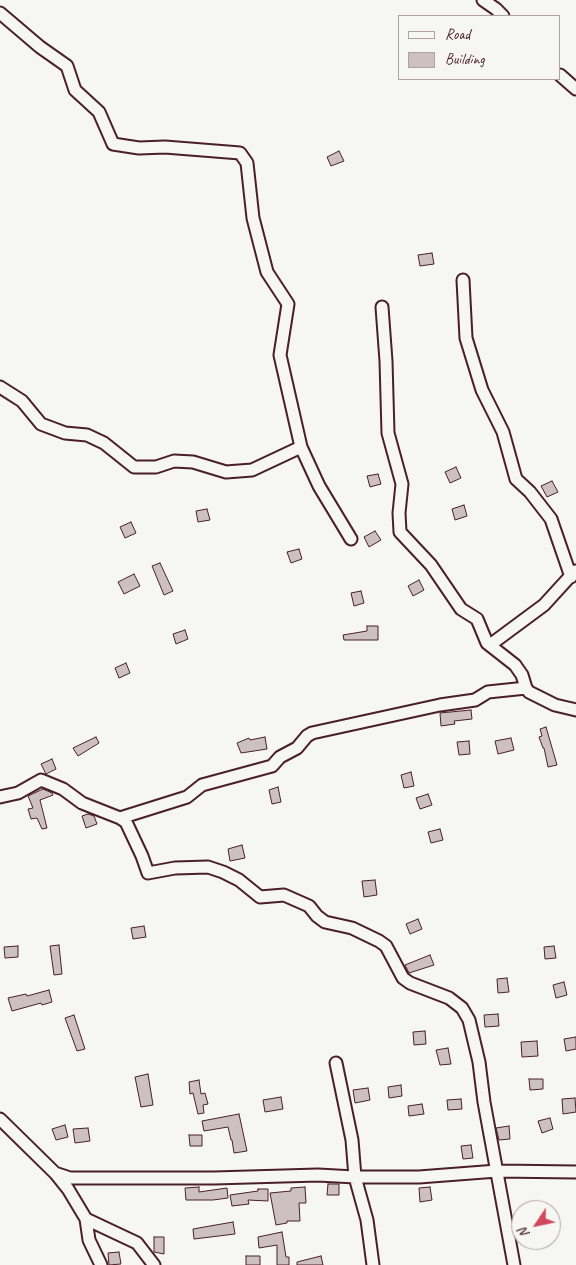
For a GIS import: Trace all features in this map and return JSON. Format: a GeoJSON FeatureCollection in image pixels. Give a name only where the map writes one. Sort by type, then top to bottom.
{"type":"FeatureCollection","features":[{"type":"Feature","properties":{"kind":"street"},"geometry":{"type":"LineString","coordinates":[[483,0],[503,15]]}},
{"type":"Feature","properties":{"kind":"street"},"geometry":{"type":"LineString","coordinates":[[0,13],[40,47],[67,66],[75,90],[99,112],[113,144],[139,148],[166,147],[240,153],[247,163],[253,218],[266,272],[288,304],[280,355],[300,447],[319,486],[351,539]]}},
{"type":"Feature","properties":{"kind":"street"},"geometry":{"type":"LineString","coordinates":[[561,76],[576,89]]}},
{"type":"Feature","properties":{"kind":"street"},"geometry":{"type":"LineString","coordinates":[[463,280],[466,338],[482,390],[503,432],[516,479],[530,492],[551,519],[573,573],[544,605],[490,645]]}},
{"type":"Feature","properties":{"kind":"street"},"geometry":{"type":"LineString","coordinates":[[382,307],[388,433],[402,484],[399,513],[400,532],[431,565],[461,609],[477,619],[487,643],[515,664],[522,675],[526,688],[555,705],[576,710]]}},
{"type":"Feature","properties":{"kind":"street"},"geometry":{"type":"LineString","coordinates":[[0,386],[22,401],[41,424],[65,433],[87,434],[104,443],[134,468],[156,467],[174,461],[193,462],[226,472],[252,470],[300,447]]}},
{"type":"Feature","properties":{"kind":"street"},"geometry":{"type":"LineString","coordinates":[[120,818],[187,797],[202,785],[272,766],[280,757],[297,748],[312,733],[440,705],[475,700],[488,692],[526,688]]}},
{"type":"Feature","properties":{"kind":"street"},"geometry":{"type":"LineString","coordinates":[[0,797],[18,792],[41,780],[63,789],[82,803],[126,822],[148,872],[175,868],[208,867],[224,872],[239,880],[260,897],[284,895],[309,906],[325,922],[352,928],[379,941],[386,946],[403,978],[410,983],[449,998],[462,1008],[469,1020],[479,1062],[484,1102],[514,1265]]}},
{"type":"Feature","properties":{"kind":"street"},"geometry":{"type":"LineString","coordinates":[[336,1063],[352,1140],[356,1177],[367,1220],[373,1265]]}},
{"type":"Feature","properties":{"kind":"street"},"geometry":{"type":"LineString","coordinates":[[0,1119],[55,1173],[68,1189],[86,1219],[89,1240],[101,1265]]}},
{"type":"Feature","properties":{"kind":"street"},"geometry":{"type":"LineString","coordinates":[[55,1173],[70,1178],[214,1178],[318,1175],[356,1177],[418,1176],[497,1171],[576,1172]]}},
{"type":"Feature","properties":{"kind":"street"},"geometry":{"type":"LineString","coordinates":[[86,1219],[137,1243],[154,1265]]}},
{"type":"Feature","properties":{"kind":"building"},"geometry":{"type":"Polygon","coordinates":[[[339,151],[344,161],[331,166],[327,157],[339,151]]]}},
{"type":"Feature","properties":{"kind":"building"},"geometry":{"type":"Polygon","coordinates":[[[432,253],[434,264],[420,266],[418,255],[432,253]]]}},
{"type":"Feature","properties":{"kind":"building"},"geometry":{"type":"Polygon","coordinates":[[[456,467],[461,478],[450,483],[445,472],[456,467]]]}},
{"type":"Feature","properties":{"kind":"building"},"geometry":{"type":"Polygon","coordinates":[[[378,474],[381,484],[370,487],[367,476],[378,474]]]}},
{"type":"Feature","properties":{"kind":"building"},"geometry":{"type":"Polygon","coordinates":[[[552,481],[558,492],[547,497],[541,486],[552,481]]]}},
{"type":"Feature","properties":{"kind":"building"},"geometry":{"type":"Polygon","coordinates":[[[464,505],[467,516],[455,520],[452,509],[464,505]]]}},
{"type":"Feature","properties":{"kind":"building"},"geometry":{"type":"Polygon","coordinates":[[[207,509],[210,520],[198,522],[196,511],[207,509]]]}},
{"type":"Feature","properties":{"kind":"building"},"geometry":{"type":"Polygon","coordinates":[[[131,522],[136,533],[125,538],[120,527],[131,522]]]}},
{"type":"Feature","properties":{"kind":"building"},"geometry":{"type":"Polygon","coordinates":[[[375,531],[381,540],[369,547],[364,537],[375,531]]]}},
{"type":"Feature","properties":{"kind":"building"},"geometry":{"type":"Polygon","coordinates":[[[299,549],[302,559],[291,563],[287,552],[299,549]]]}},
{"type":"Feature","properties":{"kind":"building"},"geometry":{"type":"Polygon","coordinates":[[[160,563],[173,591],[164,595],[152,566],[160,563]]]}},
{"type":"Feature","properties":{"kind":"building"},"geometry":{"type":"Polygon","coordinates":[[[134,574],[140,586],[124,594],[118,582],[134,574]]]}},
{"type":"Feature","properties":{"kind":"building"},"geometry":{"type":"Polygon","coordinates":[[[419,580],[424,590],[413,596],[408,586],[419,580]]]}},
{"type":"Feature","properties":{"kind":"building"},"geometry":{"type":"Polygon","coordinates":[[[361,591],[364,603],[354,606],[351,593],[361,591]]]}},
{"type":"Feature","properties":{"kind":"building"},"geometry":{"type":"Polygon","coordinates":[[[367,626],[378,626],[378,640],[344,640],[343,635],[367,631],[367,626]]]}},
{"type":"Feature","properties":{"kind":"building"},"geometry":{"type":"Polygon","coordinates":[[[185,630],[188,639],[176,644],[173,634],[185,630]]]}},
{"type":"Feature","properties":{"kind":"building"},"geometry":{"type":"Polygon","coordinates":[[[126,663],[130,673],[119,678],[115,668],[126,663]]]}},
{"type":"Feature","properties":{"kind":"building"},"geometry":{"type":"Polygon","coordinates":[[[471,710],[472,719],[454,721],[455,724],[441,726],[440,713],[471,710]]]}},
{"type":"Feature","properties":{"kind":"building"},"geometry":{"type":"Polygon","coordinates":[[[546,727],[557,765],[548,767],[544,748],[539,737],[542,736],[540,729],[546,727]]]}},
{"type":"Feature","properties":{"kind":"building"},"geometry":{"type":"Polygon","coordinates":[[[96,737],[99,743],[78,756],[73,748],[96,737]]]}},
{"type":"Feature","properties":{"kind":"building"},"geometry":{"type":"Polygon","coordinates":[[[265,737],[267,749],[241,753],[237,743],[249,738],[250,740],[265,737]]]}},
{"type":"Feature","properties":{"kind":"building"},"geometry":{"type":"Polygon","coordinates":[[[511,738],[514,750],[498,754],[495,741],[511,738]]]}},
{"type":"Feature","properties":{"kind":"building"},"geometry":{"type":"Polygon","coordinates":[[[469,741],[470,754],[459,755],[457,742],[469,741]]]}},
{"type":"Feature","properties":{"kind":"building"},"geometry":{"type":"Polygon","coordinates":[[[52,759],[56,769],[46,774],[41,764],[52,759]]]}},
{"type":"Feature","properties":{"kind":"building"},"geometry":{"type":"Polygon","coordinates":[[[411,772],[414,786],[404,788],[401,775],[411,772]]]}},
{"type":"Feature","properties":{"kind":"building"},"geometry":{"type":"Polygon","coordinates":[[[278,787],[281,802],[272,804],[269,790],[278,787]]]}},
{"type":"Feature","properties":{"kind":"building"},"geometry":{"type":"Polygon","coordinates":[[[43,789],[53,795],[40,800],[47,828],[42,829],[37,818],[31,819],[28,809],[33,808],[28,796],[43,789]]]}},
{"type":"Feature","properties":{"kind":"building"},"geometry":{"type":"Polygon","coordinates":[[[428,794],[432,805],[420,809],[416,798],[428,794]]]}},
{"type":"Feature","properties":{"kind":"building"},"geometry":{"type":"Polygon","coordinates":[[[88,814],[94,816],[97,824],[86,828],[82,816],[88,814]]]}},
{"type":"Feature","properties":{"kind":"building"},"geometry":{"type":"Polygon","coordinates":[[[440,829],[443,840],[431,843],[428,832],[440,829]]]}},
{"type":"Feature","properties":{"kind":"building"},"geometry":{"type":"Polygon","coordinates":[[[242,845],[245,858],[230,861],[228,849],[242,845]]]}},
{"type":"Feature","properties":{"kind":"building"},"geometry":{"type":"Polygon","coordinates":[[[375,880],[377,895],[364,897],[362,881],[375,880]]]}},
{"type":"Feature","properties":{"kind":"building"},"geometry":{"type":"Polygon","coordinates":[[[418,919],[422,929],[410,934],[406,924],[418,919]]]}},
{"type":"Feature","properties":{"kind":"building"},"geometry":{"type":"Polygon","coordinates":[[[144,926],[146,937],[133,939],[131,928],[144,926]]]}},
{"type":"Feature","properties":{"kind":"building"},"geometry":{"type":"Polygon","coordinates":[[[59,945],[62,974],[54,975],[50,946],[59,945]]]}},
{"type":"Feature","properties":{"kind":"building"},"geometry":{"type":"Polygon","coordinates":[[[18,946],[18,957],[5,958],[4,947],[18,946]]]}},
{"type":"Feature","properties":{"kind":"building"},"geometry":{"type":"Polygon","coordinates":[[[554,946],[556,958],[545,959],[544,947],[554,946]]]}},
{"type":"Feature","properties":{"kind":"building"},"geometry":{"type":"Polygon","coordinates":[[[430,955],[434,965],[409,973],[405,965],[430,955]]]}},
{"type":"Feature","properties":{"kind":"building"},"geometry":{"type":"Polygon","coordinates":[[[507,978],[509,992],[498,993],[497,979],[507,978]]]}},
{"type":"Feature","properties":{"kind":"building"},"geometry":{"type":"Polygon","coordinates":[[[564,982],[567,995],[556,998],[553,985],[564,982]]]}},
{"type":"Feature","properties":{"kind":"building"},"geometry":{"type":"Polygon","coordinates":[[[49,990],[52,1002],[12,1011],[8,998],[26,994],[27,996],[49,990]]]}},
{"type":"Feature","properties":{"kind":"building"},"geometry":{"type":"Polygon","coordinates":[[[498,1014],[499,1026],[485,1027],[484,1015],[498,1014]]]}},
{"type":"Feature","properties":{"kind":"building"},"geometry":{"type":"Polygon","coordinates":[[[74,1015],[85,1049],[77,1051],[65,1018],[74,1015]]]}},
{"type":"Feature","properties":{"kind":"building"},"geometry":{"type":"Polygon","coordinates":[[[425,1031],[426,1044],[414,1045],[413,1032],[425,1031]]]}},
{"type":"Feature","properties":{"kind":"building"},"geometry":{"type":"Polygon","coordinates":[[[576,1037],[576,1049],[566,1051],[564,1039],[576,1037]]]}},
{"type":"Feature","properties":{"kind":"building"},"geometry":{"type":"Polygon","coordinates":[[[537,1041],[538,1056],[522,1057],[521,1042],[537,1041]]]}},
{"type":"Feature","properties":{"kind":"building"},"geometry":{"type":"Polygon","coordinates":[[[448,1048],[451,1064],[440,1065],[436,1050],[448,1048]]]}},
{"type":"Feature","properties":{"kind":"building"},"geometry":{"type":"Polygon","coordinates":[[[148,1074],[153,1105],[141,1107],[135,1077],[148,1074]]]}},
{"type":"Feature","properties":{"kind":"building"},"geometry":{"type":"Polygon","coordinates":[[[529,1079],[543,1079],[543,1089],[530,1090],[529,1079]]]}},
{"type":"Feature","properties":{"kind":"building"},"geometry":{"type":"Polygon","coordinates":[[[199,1080],[201,1094],[205,1093],[208,1104],[203,1105],[204,1113],[198,1114],[193,1093],[190,1094],[189,1082],[199,1080]]]}},
{"type":"Feature","properties":{"kind":"building"},"geometry":{"type":"Polygon","coordinates":[[[401,1085],[402,1096],[389,1098],[388,1087],[401,1085]]]}},
{"type":"Feature","properties":{"kind":"building"},"geometry":{"type":"Polygon","coordinates":[[[368,1088],[370,1100],[355,1103],[353,1090],[368,1088]]]}},
{"type":"Feature","properties":{"kind":"building"},"geometry":{"type":"Polygon","coordinates":[[[281,1097],[283,1109],[265,1112],[263,1100],[281,1097]]]}},
{"type":"Feature","properties":{"kind":"building"},"geometry":{"type":"Polygon","coordinates":[[[575,1098],[576,1112],[563,1114],[562,1099],[575,1098]]]}},
{"type":"Feature","properties":{"kind":"building"},"geometry":{"type":"Polygon","coordinates":[[[461,1099],[462,1109],[448,1110],[447,1100],[461,1099]]]}},
{"type":"Feature","properties":{"kind":"building"},"geometry":{"type":"Polygon","coordinates":[[[422,1104],[424,1114],[409,1116],[408,1106],[422,1104]]]}},
{"type":"Feature","properties":{"kind":"building"},"geometry":{"type":"Polygon","coordinates":[[[239,1114],[247,1151],[234,1153],[228,1127],[204,1131],[202,1121],[239,1114]]]}},
{"type":"Feature","properties":{"kind":"building"},"geometry":{"type":"Polygon","coordinates":[[[550,1118],[553,1129],[542,1133],[538,1121],[550,1118]]]}},
{"type":"Feature","properties":{"kind":"building"},"geometry":{"type":"Polygon","coordinates":[[[65,1125],[68,1137],[56,1140],[52,1129],[65,1125]]]}},
{"type":"Feature","properties":{"kind":"building"},"geometry":{"type":"Polygon","coordinates":[[[509,1126],[510,1139],[499,1140],[496,1128],[509,1126]]]}},
{"type":"Feature","properties":{"kind":"building"},"geometry":{"type":"Polygon","coordinates":[[[88,1128],[90,1141],[75,1143],[73,1129],[88,1128]]]}},
{"type":"Feature","properties":{"kind":"building"},"geometry":{"type":"Polygon","coordinates":[[[189,1135],[202,1135],[202,1146],[190,1146],[189,1135]]]}},
{"type":"Feature","properties":{"kind":"building"},"geometry":{"type":"Polygon","coordinates":[[[471,1145],[473,1158],[463,1159],[461,1146],[471,1145]]]}},
{"type":"Feature","properties":{"kind":"building"},"geometry":{"type":"Polygon","coordinates":[[[328,1184],[339,1184],[339,1195],[327,1195],[328,1184]]]}},
{"type":"Feature","properties":{"kind":"building"},"geometry":{"type":"Polygon","coordinates":[[[199,1187],[199,1192],[227,1188],[228,1198],[186,1200],[185,1188],[199,1187]]]}},
{"type":"Feature","properties":{"kind":"building"},"geometry":{"type":"Polygon","coordinates":[[[305,1187],[306,1203],[299,1203],[300,1221],[287,1221],[287,1223],[276,1225],[270,1193],[291,1191],[291,1188],[305,1187]]]}},
{"type":"Feature","properties":{"kind":"building"},"geometry":{"type":"Polygon","coordinates":[[[430,1187],[432,1200],[420,1202],[419,1188],[430,1187]]]}},
{"type":"Feature","properties":{"kind":"building"},"geometry":{"type":"Polygon","coordinates":[[[258,1189],[268,1189],[268,1201],[248,1200],[249,1204],[232,1206],[230,1195],[258,1191],[258,1189]]]}},
{"type":"Feature","properties":{"kind":"building"},"geometry":{"type":"Polygon","coordinates":[[[233,1222],[235,1234],[194,1239],[193,1229],[233,1222]]]}},
{"type":"Feature","properties":{"kind":"building"},"geometry":{"type":"Polygon","coordinates":[[[282,1232],[286,1257],[289,1257],[289,1265],[277,1265],[277,1245],[259,1248],[258,1237],[282,1232]]]}},
{"type":"Feature","properties":{"kind":"building"},"geometry":{"type":"Polygon","coordinates":[[[154,1237],[164,1237],[164,1254],[154,1252],[154,1237]]]}},
{"type":"Feature","properties":{"kind":"building"},"geometry":{"type":"Polygon","coordinates":[[[119,1252],[121,1264],[109,1265],[108,1253],[119,1252]]]}},
{"type":"Feature","properties":{"kind":"building"},"geometry":{"type":"Polygon","coordinates":[[[246,1256],[260,1256],[260,1265],[246,1265],[246,1256]]]}},
{"type":"Feature","properties":{"kind":"building"},"geometry":{"type":"Polygon","coordinates":[[[321,1256],[323,1265],[297,1265],[297,1262],[321,1256]]]}}]}
